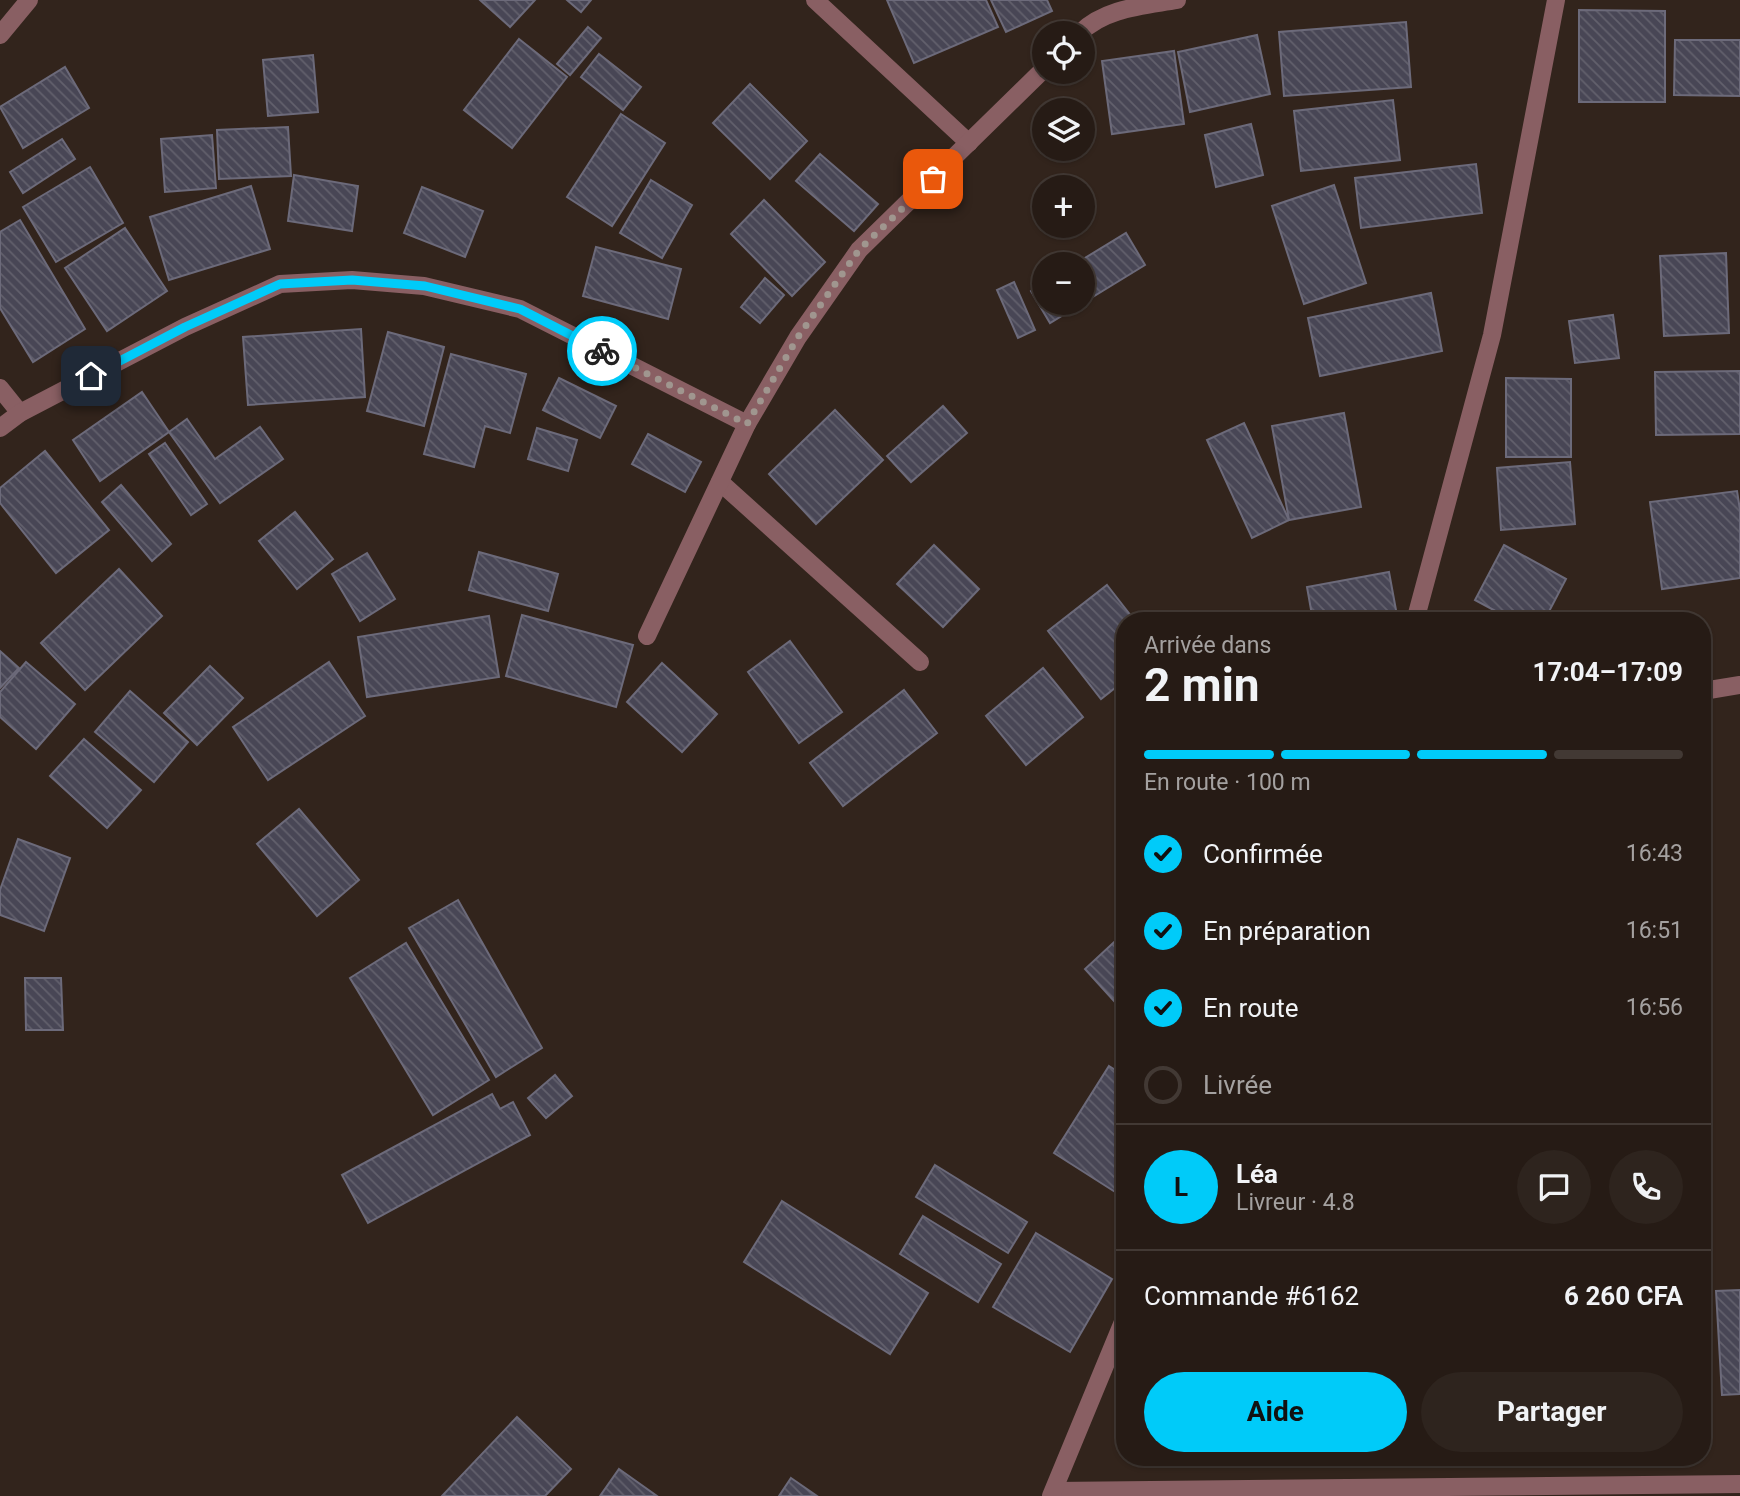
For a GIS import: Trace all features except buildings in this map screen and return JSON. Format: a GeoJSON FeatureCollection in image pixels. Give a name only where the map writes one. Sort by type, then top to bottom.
{"type":"FeatureCollection","features":[{"type":"Feature","properties":{"kind":"street"},"geometry":{"type":"LineString","coordinates":[[0,35],[29,0]]}},
{"type":"Feature","properties":{"kind":"street"},"geometry":{"type":"LineString","coordinates":[[815,0],[969,143]]}},
{"type":"Feature","properties":{"kind":"street"},"geometry":{"type":"LineString","coordinates":[[1094,21],[1111,13],[1177,0]]}},
{"type":"Feature","properties":{"kind":"street"},"geometry":{"type":"LineString","coordinates":[[1417,612],[1492,335],[1556,0]]}},
{"type":"Feature","properties":{"kind":"street"},"geometry":{"type":"LineString","coordinates":[[647,636],[747,424],[798,337],[859,250],[1032,81]]}},
{"type":"Feature","properties":{"kind":"street"},"geometry":{"type":"LineString","coordinates":[[0,428],[20,413],[185,327],[280,284],[352,280],[425,286],[520,309],[747,424]]}},
{"type":"Feature","properties":{"kind":"street"},"geometry":{"type":"LineString","coordinates":[[0,388],[20,413]]}},
{"type":"Feature","properties":{"kind":"street"},"geometry":{"type":"LineString","coordinates":[[720,482],[920,662]]}},
{"type":"Feature","properties":{"kind":"street"},"geometry":{"type":"LineString","coordinates":[[1711,690],[1740,685]]}},
{"type":"Feature","properties":{"kind":"street"},"geometry":{"type":"LineString","coordinates":[[1116,1339],[1053,1494],[1563,1491],[1740,1484]]}},
{"type":"Feature","properties":{"kind":"way so far"},"geometry":{"type":"LineString","coordinates":[[602,351],[747,424],[798,337],[859,250],[933,179]]}},
{"type":"Feature","properties":{"kind":"route"},"geometry":{"type":"LineString","coordinates":[[91,376],[185,327],[280,284],[352,280],[425,286],[520,309],[602,351]]}}]}
